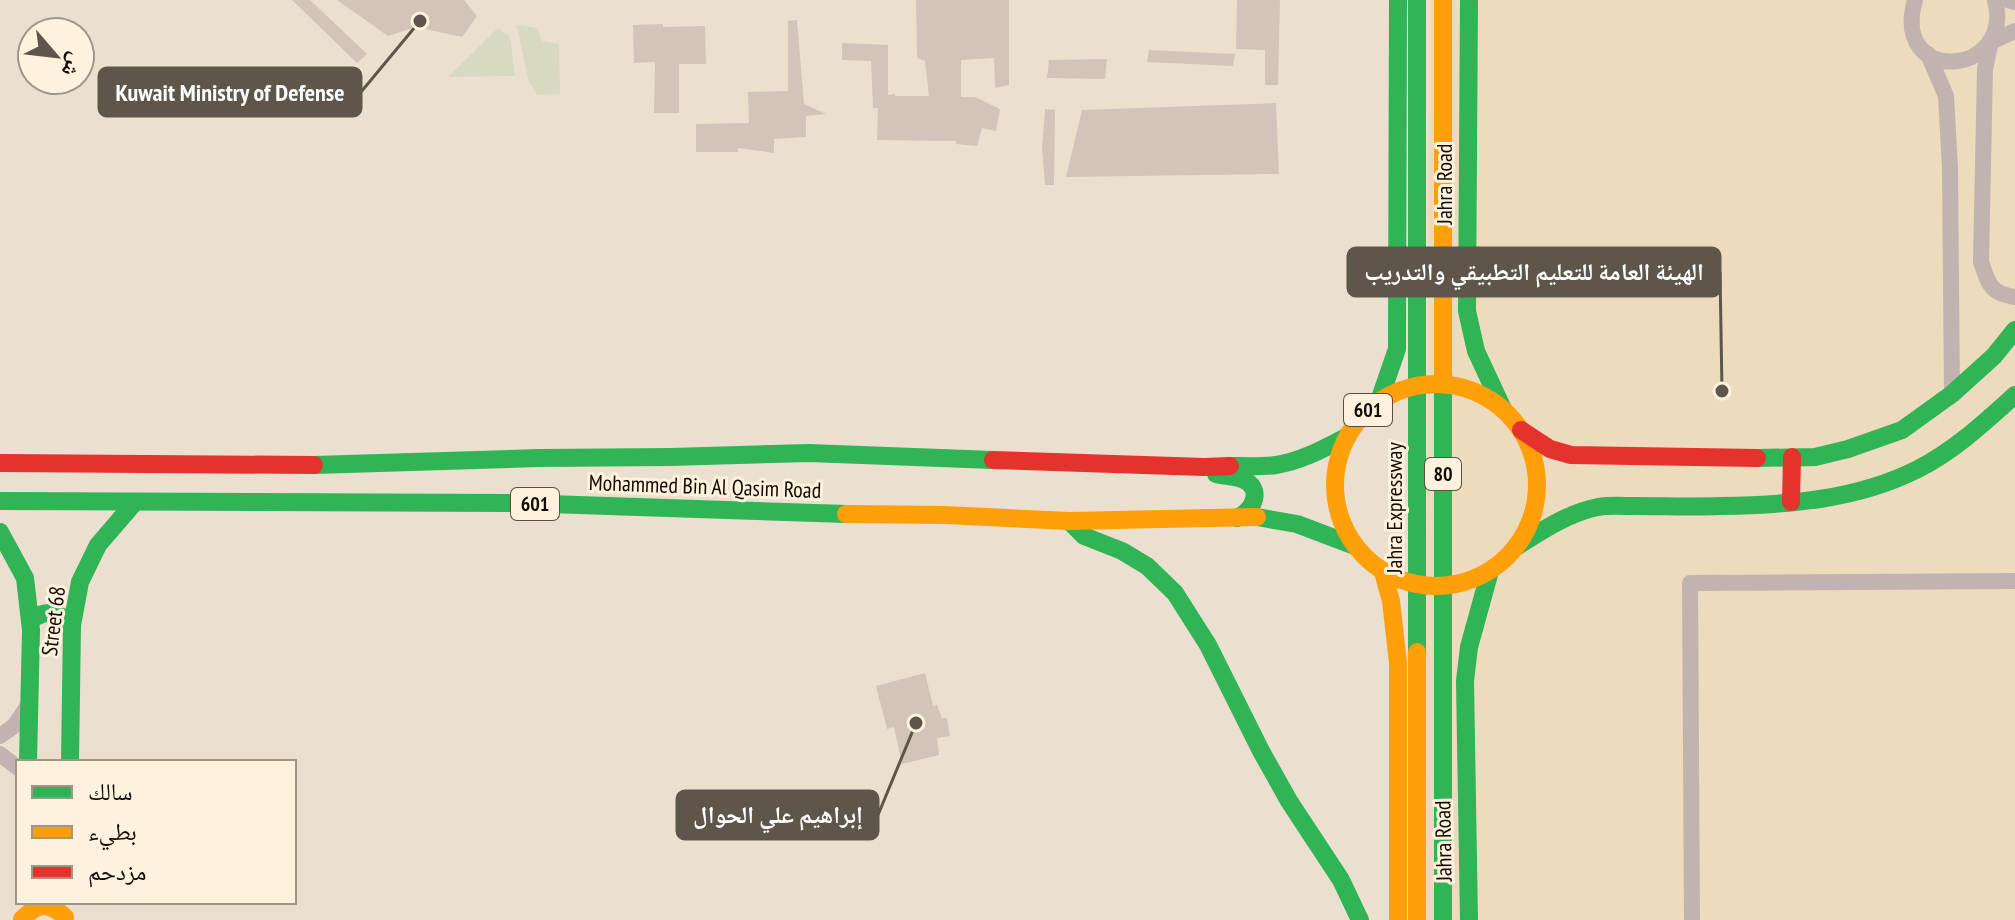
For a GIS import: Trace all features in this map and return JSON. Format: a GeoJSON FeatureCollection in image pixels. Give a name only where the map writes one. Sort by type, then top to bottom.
{"type":"FeatureCollection","features":[{"type":"Feature","properties":{"kind":"main road","name":"Jahra Road"},"geometry":{"type":"LineString","coordinates":[[1379,401],[1397,349],[1398,0]]}},
{"type":"Feature","properties":{"kind":"main road","name":"Jahra Expressway"},"geometry":{"type":"LineString","coordinates":[[1417,0],[1417,920]]}},
{"type":"Feature","properties":{"kind":"main road","name":"80"},"geometry":{"type":"LineString","coordinates":[[1443,0],[1443,920]]}},
{"type":"Feature","properties":{"kind":"main road","name":"Jahra Road"},"geometry":{"type":"LineString","coordinates":[[1469,0],[1467,311],[1471,340],[1503,409]]}},
{"type":"Feature","properties":{"kind":"main road"},"geometry":{"type":"LineString","coordinates":[[1521,430],[1550,449],[1571,455],[1815,457],[1902,430],[1952,394],[1994,356],[2015,330]]}},
{"type":"Feature","properties":{"kind":"main road","name":"601"},"geometry":{"type":"LineString","coordinates":[[1433,384],[1471,390],[1503,409],[1521,430],[1535,462],[1537,480],[1532,515],[1516,547],[1490,571],[1464,582],[1436,587],[1400,580],[1368,561],[1345,530],[1335,492],[1335,473],[1340,454],[1362,417],[1379,401],[1396,392],[1433,384]]}},
{"type":"Feature","properties":{"kind":"main road"},"geometry":{"type":"LineString","coordinates":[[1516,547],[1560,519],[1602,506],[1751,505],[1824,500],[1875,487],[1918,469],[1989,420],[2015,395]]}},
{"type":"Feature","properties":{"kind":"main road","name":"Mohammed Bin Al Qasim Road"},"geometry":{"type":"LineString","coordinates":[[0,463],[294,466],[809,453],[1204,467],[1274,465],[1298,460],[1348,436]]}},
{"type":"Feature","properties":{"kind":"main road"},"geometry":{"type":"LineString","coordinates":[[1791,502],[1792,457]]}},
{"type":"Feature","properties":{"kind":"main road"},"geometry":{"type":"LineString","coordinates":[[1204,467],[1219,476],[1242,479],[1251,486],[1255,503],[1248,513],[1237,518]]}},
{"type":"Feature","properties":{"kind":"main road","name":"Mohammed Bin Al Qasim Road"},"geometry":{"type":"LineString","coordinates":[[0,501],[519,503],[1069,521],[1260,517],[1309,526],[1355,546]]}},
{"type":"Feature","properties":{"kind":"main road","name":"Street 68"},"geometry":{"type":"LineString","coordinates":[[70,760],[72,625],[80,582],[98,545],[135,502]]}},
{"type":"Feature","properties":{"kind":"main road"},"geometry":{"type":"LineString","coordinates":[[1069,521],[1084,536],[1122,551],[1147,566],[1175,593],[1208,645],[1273,773],[1341,880],[1360,920]]}},
{"type":"Feature","properties":{"kind":"main road","name":"Street 68"},"geometry":{"type":"LineString","coordinates":[[0,532],[25,578],[31,630],[28,760]]}},
{"type":"Feature","properties":{"kind":"main road","name":"Jahra Road"},"geometry":{"type":"LineString","coordinates":[[1469,920],[1465,681],[1469,647],[1490,571]]}},
{"type":"Feature","properties":{"kind":"main road","name":"Jahra Road"},"geometry":{"type":"LineString","coordinates":[[1383,572],[1391,601],[1398,663],[1398,920]]}},
{"type":"Feature","properties":{"kind":"main road"},"geometry":{"type":"LineString","coordinates":[[30,620],[40,613],[52,611],[64,616],[72,625]]}},
{"type":"Feature","properties":{"kind":"main road"},"geometry":{"type":"LineString","coordinates":[[23,914],[43,905],[65,913]]}},
{"type":"Feature","properties":{"kind":"street"},"geometry":{"type":"LineString","coordinates":[[1915,0],[1910,14],[1912,32],[1918,44],[1940,61],[1967,61],[1980,55],[1991,43],[2015,31]]}},
{"type":"Feature","properties":{"kind":"street"},"geometry":{"type":"LineString","coordinates":[[1995,0],[1998,29],[1985,69],[1981,262],[1988,283],[1998,294],[2015,297]]}},
{"type":"Feature","properties":{"kind":"street"},"geometry":{"type":"LineString","coordinates":[[2008,0],[2015,2]]}},
{"type":"Feature","properties":{"kind":"street"},"geometry":{"type":"LineString","coordinates":[[1928,54],[1946,96],[1950,168],[1952,394]]}},
{"type":"Feature","properties":{"kind":"street"},"geometry":{"type":"LineString","coordinates":[[1692,920],[1690,583],[2015,581]]}},
{"type":"Feature","properties":{"kind":"street"},"geometry":{"type":"LineString","coordinates":[[0,736],[14,726],[29,702]]}},
{"type":"Feature","properties":{"kind":"street"},"geometry":{"type":"LineString","coordinates":[[0,754],[16,766]]}},
{"type":"Feature","properties":{"kind":"shaded area"},"geometry":{"type":"Polygon","coordinates":[[[1430,0],[2015,0],[2015,920],[1424,920],[1430,0]]]}},
{"type":"Feature","properties":{"kind":"green space"},"geometry":{"type":"Polygon","coordinates":[[[517,25],[537,28],[542,41],[559,44],[560,94],[537,95],[528,79],[517,25]]]}},
{"type":"Feature","properties":{"kind":"green space"},"geometry":{"type":"Polygon","coordinates":[[[498,28],[510,37],[515,76],[448,77],[498,28]]]}},
{"type":"Feature","properties":{"kind":"building"},"geometry":{"type":"Polygon","coordinates":[[[292,0],[310,0],[367,54],[357,63],[292,0]]]}},
{"type":"Feature","properties":{"kind":"building"},"geometry":{"type":"Polygon","coordinates":[[[337,0],[464,0],[477,16],[462,37],[416,27],[388,36],[337,0]]]}},
{"type":"Feature","properties":{"kind":"building"},"geometry":{"type":"Polygon","coordinates":[[[916,0],[1009,0],[1009,85],[995,88],[994,58],[961,60],[961,97],[975,97],[1000,109],[996,131],[982,128],[977,146],[956,144],[956,141],[877,140],[878,108],[873,108],[871,61],[842,60],[842,43],[888,45],[888,95],[929,96],[925,61],[917,58],[916,0]]]}},
{"type":"Feature","properties":{"kind":"building"},"geometry":{"type":"Polygon","coordinates":[[[1237,0],[1280,0],[1278,85],[1265,85],[1265,50],[1236,49],[1237,0]]]}},
{"type":"Feature","properties":{"kind":"building"},"geometry":{"type":"Polygon","coordinates":[[[797,20],[804,104],[826,114],[806,116],[806,137],[774,139],[774,153],[738,148],[738,152],[696,152],[696,124],[749,123],[748,92],[788,91],[788,21],[797,20]]]}},
{"type":"Feature","properties":{"kind":"building"},"geometry":{"type":"Polygon","coordinates":[[[663,24],[663,27],[705,26],[706,64],[679,64],[679,113],[654,113],[655,62],[634,63],[633,25],[663,24]]]}},
{"type":"Feature","properties":{"kind":"building"},"geometry":{"type":"Polygon","coordinates":[[[1149,50],[1235,54],[1233,66],[1147,62],[1149,50]]]}},
{"type":"Feature","properties":{"kind":"building"},"geometry":{"type":"Polygon","coordinates":[[[1107,59],[1105,79],[1047,78],[1049,60],[1107,59]]]}},
{"type":"Feature","properties":{"kind":"building"},"geometry":{"type":"Polygon","coordinates":[[[1276,103],[1279,174],[1066,177],[1082,110],[1276,103]]]}},
{"type":"Feature","properties":{"kind":"building"},"geometry":{"type":"Polygon","coordinates":[[[1045,109],[1055,110],[1054,185],[1045,185],[1042,148],[1045,109]]]}},
{"type":"Feature","properties":{"kind":"building"},"geometry":{"type":"Polygon","coordinates":[[[925,673],[933,706],[937,705],[942,718],[947,718],[950,736],[937,738],[939,755],[902,764],[894,727],[887,729],[876,686],[925,673]]]}},
{"type":"Feature","properties":{"kind":"traffic: fast"},"geometry":{"type":"LineString","coordinates":[[1379,401],[1397,349],[1398,0]]}},
{"type":"Feature","properties":{"kind":"traffic: fast"},"geometry":{"type":"LineString","coordinates":[[1417,0],[1417,652]]}},
{"type":"Feature","properties":{"kind":"traffic: fast"},"geometry":{"type":"LineString","coordinates":[[1469,0],[1467,311],[1476,351],[1503,409]]}},
{"type":"Feature","properties":{"kind":"traffic: fast"},"geometry":{"type":"LineString","coordinates":[[1757,458],[1815,457],[1902,430],[1952,394],[1994,356],[2015,330]]}},
{"type":"Feature","properties":{"kind":"traffic: fast"},"geometry":{"type":"LineString","coordinates":[[1443,373],[1443,920]]}},
{"type":"Feature","properties":{"kind":"traffic: fast"},"geometry":{"type":"LineString","coordinates":[[1516,547],[1565,518],[1598,507],[1771,504],[1821,499],[1871,488],[1918,469],[1944,454],[2015,395]]}},
{"type":"Feature","properties":{"kind":"traffic: fast"},"geometry":{"type":"LineString","coordinates":[[1230,466],[1286,463],[1313,454],[1348,436]]}},
{"type":"Feature","properties":{"kind":"traffic: fast"},"geometry":{"type":"LineString","coordinates":[[314,465],[809,453],[993,460]]}},
{"type":"Feature","properties":{"kind":"traffic: fast"},"geometry":{"type":"LineString","coordinates":[[1216,474],[1242,479],[1253,488],[1252,505],[1237,518]]}},
{"type":"Feature","properties":{"kind":"traffic: fast"},"geometry":{"type":"LineString","coordinates":[[0,501],[519,503],[846,514]]}},
{"type":"Feature","properties":{"kind":"traffic: fast"},"geometry":{"type":"LineString","coordinates":[[70,760],[72,625],[80,582],[98,545],[135,502]]}},
{"type":"Feature","properties":{"kind":"traffic: fast"},"geometry":{"type":"LineString","coordinates":[[1257,517],[1297,524],[1355,546]]}},
{"type":"Feature","properties":{"kind":"traffic: fast"},"geometry":{"type":"LineString","coordinates":[[1069,521],[1084,536],[1122,551],[1147,566],[1175,593],[1208,645],[1289,801],[1341,880],[1360,920]]}},
{"type":"Feature","properties":{"kind":"traffic: fast"},"geometry":{"type":"LineString","coordinates":[[0,532],[25,578],[31,630],[28,760]]}},
{"type":"Feature","properties":{"kind":"traffic: fast"},"geometry":{"type":"LineString","coordinates":[[1469,920],[1465,681],[1469,647],[1490,571]]}},
{"type":"Feature","properties":{"kind":"traffic: fast"},"geometry":{"type":"LineString","coordinates":[[30,620],[52,613],[72,625]]}},
{"type":"Feature","properties":{"kind":"traffic: slow"},"geometry":{"type":"LineString","coordinates":[[1443,0],[1443,373]]}},
{"type":"Feature","properties":{"kind":"traffic: slow"},"geometry":{"type":"LineString","coordinates":[[1436,384],[1475,392],[1507,414],[1529,446],[1537,485],[1529,524],[1507,556],[1475,578],[1436,586],[1397,578],[1365,556],[1343,524],[1335,485],[1343,446],[1365,414],[1397,392],[1436,384]]}},
{"type":"Feature","properties":{"kind":"traffic: slow"},"geometry":{"type":"LineString","coordinates":[[846,514],[1069,521],[1257,517]]}},
{"type":"Feature","properties":{"kind":"traffic: slow"},"geometry":{"type":"LineString","coordinates":[[1383,572],[1391,601],[1398,663],[1398,920]]}},
{"type":"Feature","properties":{"kind":"traffic: slow"},"geometry":{"type":"LineString","coordinates":[[1417,652],[1417,920]]}},
{"type":"Feature","properties":{"kind":"traffic: slow"},"geometry":{"type":"LineString","coordinates":[[22,919],[43,906],[65,917]]}},
{"type":"Feature","properties":{"kind":"traffic: jam"},"geometry":{"type":"LineString","coordinates":[[1521,430],[1550,449],[1571,455],[1757,458]]}},
{"type":"Feature","properties":{"kind":"traffic: jam"},"geometry":{"type":"LineString","coordinates":[[1791,502],[1792,457]]}},
{"type":"Feature","properties":{"kind":"traffic: jam"},"geometry":{"type":"LineString","coordinates":[[993,460],[1230,466]]}},
{"type":"Feature","properties":{"kind":"traffic: jam"},"geometry":{"type":"LineString","coordinates":[[0,463],[314,465]]}},
{"type":"Feature","properties":{"kind":"place","name":"Kuwait Ministry of Defense"},"geometry":{"type":"Point","coordinates":[420,21]}},
{"type":"Feature","properties":{"kind":"place","name":"الهيئة العامة للتعليم التطبيقي والتدريب"},"geometry":{"type":"Point","coordinates":[1722,391]}},
{"type":"Feature","properties":{"kind":"place","name":"إبراهيم علي الحوال"},"geometry":{"type":"Point","coordinates":[916,723]}}]}
